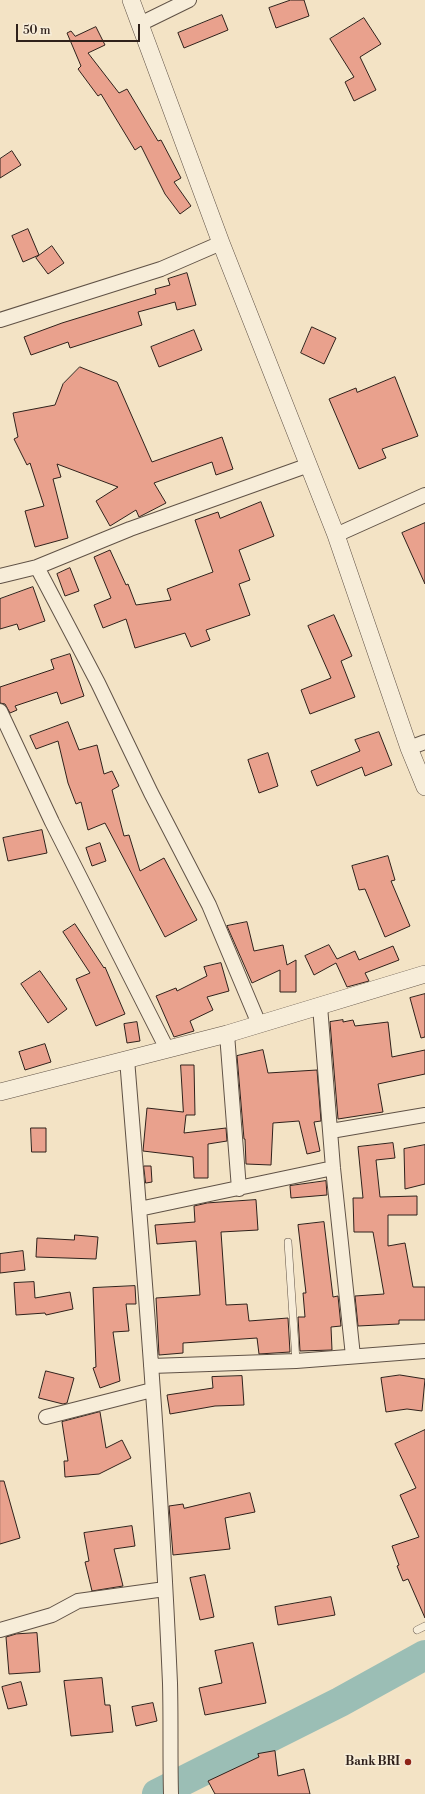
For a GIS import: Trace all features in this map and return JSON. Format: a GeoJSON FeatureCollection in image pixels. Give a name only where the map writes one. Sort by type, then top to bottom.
{"type":"FeatureCollection","features":[{"type":"Feature","properties":{"kind":"street"},"geometry":{"type":"LineString","coordinates":[[131,0],[222,243],[417,745],[425,787]]}},
{"type":"Feature","properties":{"kind":"street"},"geometry":{"type":"LineString","coordinates":[[140,24],[189,0]]}},
{"type":"Feature","properties":{"kind":"street"},"geometry":{"type":"LineString","coordinates":[[0,320],[162,269],[222,243]]}},
{"type":"Feature","properties":{"kind":"street"},"geometry":{"type":"LineString","coordinates":[[0,576],[37,567],[130,529],[309,465]]}},
{"type":"Feature","properties":{"kind":"street"},"geometry":{"type":"LineString","coordinates":[[336,535],[425,495]]}},
{"type":"Feature","properties":{"kind":"street"},"geometry":{"type":"LineString","coordinates":[[37,567],[98,683],[151,793],[210,905],[259,1024]]}},
{"type":"Feature","properties":{"kind":"street"},"geometry":{"type":"LineString","coordinates":[[0,711],[52,822],[168,1049]]}},
{"type":"Feature","properties":{"kind":"street"},"geometry":{"type":"LineString","coordinates":[[0,1092],[228,1034],[425,974]]}},
{"type":"Feature","properties":{"kind":"street"},"geometry":{"type":"LineString","coordinates":[[320,1006],[333,1168],[353,1356]]}},
{"type":"Feature","properties":{"kind":"street"},"geometry":{"type":"LineString","coordinates":[[228,1034],[239,1189]]}},
{"type":"Feature","properties":{"kind":"street"},"geometry":{"type":"LineString","coordinates":[[127,1059],[151,1366],[165,1589],[170,1685],[170,1788]]}},
{"type":"Feature","properties":{"kind":"street"},"geometry":{"type":"LineString","coordinates":[[330,1131],[425,1115]]}},
{"type":"Feature","properties":{"kind":"street"},"geometry":{"type":"LineString","coordinates":[[139,1209],[333,1168]]}},
{"type":"Feature","properties":{"kind":"street"},"geometry":{"type":"LineString","coordinates":[[151,1366],[296,1361],[425,1351]]}},
{"type":"Feature","properties":{"kind":"street"},"geometry":{"type":"LineString","coordinates":[[46,1417],[152,1390]]}},
{"type":"Feature","properties":{"kind":"street"},"geometry":{"type":"LineString","coordinates":[[0,1630],[52,1615],[78,1602],[165,1589]]}},
{"type":"Feature","properties":{"kind":"lane"},"geometry":{"type":"LineString","coordinates":[[288,1242],[296,1361]]}},
{"type":"Feature","properties":{"kind":"lane"},"geometry":{"type":"LineString","coordinates":[[417,1630],[425,1626]]}},
{"type":"Feature","properties":{"kind":"building"},"geometry":{"type":"Polygon","coordinates":[[[291,0],[304,0],[309,16],[276,28],[269,8],[291,0]]]}},
{"type":"Feature","properties":{"kind":"building"},"geometry":{"type":"Polygon","coordinates":[[[222,15],[228,30],[184,48],[178,33],[222,15]]]}},
{"type":"Feature","properties":{"kind":"building"},"geometry":{"type":"Polygon","coordinates":[[[364,18],[381,44],[360,57],[376,90],[354,101],[345,82],[354,77],[330,39],[364,18]]]}},
{"type":"Feature","properties":{"kind":"building"},"geometry":{"type":"Polygon","coordinates":[[[96,27],[105,45],[88,53],[119,93],[127,89],[158,141],[161,140],[181,178],[174,182],[191,206],[180,214],[165,194],[141,146],[135,150],[101,94],[98,96],[78,69],[81,66],[67,33],[71,31],[75,36],[96,27]]]}},
{"type":"Feature","properties":{"kind":"building"},"geometry":{"type":"Polygon","coordinates":[[[12,151],[21,165],[0,178],[0,159],[12,151]]]}},
{"type":"Feature","properties":{"kind":"building"},"geometry":{"type":"Polygon","coordinates":[[[28,229],[39,255],[23,262],[12,236],[28,229]]]}},
{"type":"Feature","properties":{"kind":"building"},"geometry":{"type":"Polygon","coordinates":[[[52,246],[64,263],[48,274],[36,258],[52,246]]]}},
{"type":"Feature","properties":{"kind":"building"},"geometry":{"type":"Polygon","coordinates":[[[187,273],[196,305],[177,310],[175,302],[138,312],[142,325],[70,348],[68,342],[31,355],[24,337],[62,323],[156,294],[155,289],[170,285],[168,279],[187,273]]]}},
{"type":"Feature","properties":{"kind":"building"},"geometry":{"type":"Polygon","coordinates":[[[312,327],[336,338],[324,364],[301,353],[312,327]]]}},
{"type":"Feature","properties":{"kind":"building"},"geometry":{"type":"Polygon","coordinates":[[[194,330],[202,350],[159,367],[151,347],[194,330]]]}},
{"type":"Feature","properties":{"kind":"building"},"geometry":{"type":"Polygon","coordinates":[[[80,367],[117,382],[152,462],[222,437],[233,469],[216,475],[212,462],[154,483],[166,503],[139,517],[136,510],[110,526],[96,501],[118,487],[57,464],[61,477],[53,479],[68,538],[35,547],[25,511],[44,506],[30,463],[27,465],[14,439],[18,437],[13,413],[55,405],[63,384],[80,367]]]}},
{"type":"Feature","properties":{"kind":"building"},"geometry":{"type":"Polygon","coordinates":[[[395,377],[418,436],[382,449],[386,458],[359,469],[329,399],[356,388],[357,392],[395,377]]]}},
{"type":"Feature","properties":{"kind":"building"},"geometry":{"type":"Polygon","coordinates":[[[261,502],[274,536],[239,550],[250,580],[239,584],[250,615],[206,630],[210,640],[191,647],[185,633],[135,648],[126,619],[103,628],[94,605],[111,598],[94,557],[110,550],[126,585],[128,584],[136,605],[171,600],[167,589],[213,572],[195,520],[218,512],[220,518],[261,502]]]}},
{"type":"Feature","properties":{"kind":"building"},"geometry":{"type":"Polygon","coordinates":[[[425,523],[425,584],[402,533],[425,523]]]}},
{"type":"Feature","properties":{"kind":"building"},"geometry":{"type":"Polygon","coordinates":[[[70,568],[79,591],[65,596],[57,574],[70,568]]]}},
{"type":"Feature","properties":{"kind":"building"},"geometry":{"type":"Polygon","coordinates":[[[33,587],[45,621],[19,630],[17,624],[0,629],[0,599],[33,587]]]}},
{"type":"Feature","properties":{"kind":"building"},"geometry":{"type":"Polygon","coordinates":[[[334,615],[352,656],[341,661],[355,697],[310,714],[301,690],[331,678],[308,626],[334,615]]]}},
{"type":"Feature","properties":{"kind":"building"},"geometry":{"type":"Polygon","coordinates":[[[70,654],[84,696],[61,704],[57,692],[15,706],[17,710],[10,713],[5,704],[0,703],[0,687],[54,669],[51,660],[70,654]]]}},
{"type":"Feature","properties":{"kind":"building"},"geometry":{"type":"Polygon","coordinates":[[[68,722],[79,750],[97,745],[104,774],[112,771],[119,786],[112,790],[124,836],[129,835],[140,871],[164,858],[197,920],[165,937],[105,823],[88,830],[81,802],[76,804],[68,783],[58,741],[36,749],[30,736],[68,722]]]}},
{"type":"Feature","properties":{"kind":"building"},"geometry":{"type":"Polygon","coordinates":[[[379,732],[392,765],[365,776],[362,767],[317,786],[311,771],[360,751],[355,740],[379,732]]]}},
{"type":"Feature","properties":{"kind":"building"},"geometry":{"type":"Polygon","coordinates":[[[268,753],[278,786],[259,793],[248,760],[268,753]]]}},
{"type":"Feature","properties":{"kind":"building"},"geometry":{"type":"Polygon","coordinates":[[[42,830],[47,853],[8,861],[3,838],[42,830]]]}},
{"type":"Feature","properties":{"kind":"building"},"geometry":{"type":"Polygon","coordinates":[[[100,843],[106,861],[92,866],[86,848],[100,843]]]}},
{"type":"Feature","properties":{"kind":"building"},"geometry":{"type":"Polygon","coordinates":[[[388,856],[395,880],[391,881],[410,926],[385,937],[365,889],[359,890],[352,866],[388,856]]]}},
{"type":"Feature","properties":{"kind":"building"},"geometry":{"type":"Polygon","coordinates":[[[247,922],[254,951],[283,945],[287,965],[296,960],[296,992],[280,992],[280,970],[252,983],[227,926],[247,922]]]}},
{"type":"Feature","properties":{"kind":"building"},"geometry":{"type":"Polygon","coordinates":[[[75,924],[104,968],[105,967],[125,1014],[96,1026],[76,979],[90,973],[63,932],[75,924]]]}},
{"type":"Feature","properties":{"kind":"building"},"geometry":{"type":"Polygon","coordinates":[[[329,945],[337,959],[355,951],[359,960],[393,946],[399,960],[365,973],[369,981],[347,987],[336,963],[314,975],[305,956],[329,945]]]}},
{"type":"Feature","properties":{"kind":"building"},"geometry":{"type":"Polygon","coordinates":[[[221,963],[229,991],[207,997],[213,1010],[190,1021],[194,1031],[174,1037],[156,996],[176,988],[177,991],[207,976],[204,967],[221,963]]]}},
{"type":"Feature","properties":{"kind":"building"},"geometry":{"type":"Polygon","coordinates":[[[40,971],[67,1009],[48,1023],[21,984],[40,971]]]}},
{"type":"Feature","properties":{"kind":"building"},"geometry":{"type":"Polygon","coordinates":[[[425,994],[425,1037],[421,1038],[410,998],[425,994]]]}},
{"type":"Feature","properties":{"kind":"building"},"geometry":{"type":"Polygon","coordinates":[[[343,1020],[343,1022],[353,1020],[355,1026],[388,1022],[392,1057],[425,1050],[425,1074],[378,1084],[383,1112],[338,1119],[330,1022],[343,1020]]]}},
{"type":"Feature","properties":{"kind":"building"},"geometry":{"type":"Polygon","coordinates":[[[137,1022],[140,1041],[127,1043],[124,1024],[137,1022]]]}},
{"type":"Feature","properties":{"kind":"building"},"geometry":{"type":"Polygon","coordinates":[[[45,1044],[51,1062],[25,1070],[19,1052],[45,1044]]]}},
{"type":"Feature","properties":{"kind":"building"},"geometry":{"type":"Polygon","coordinates":[[[263,1050],[268,1073],[317,1070],[321,1121],[314,1122],[320,1151],[307,1154],[299,1121],[273,1123],[271,1165],[246,1164],[237,1056],[263,1050]]]}},
{"type":"Feature","properties":{"kind":"building"},"geometry":{"type":"Polygon","coordinates":[[[181,1065],[194,1065],[195,1115],[186,1115],[184,1133],[226,1128],[227,1141],[208,1144],[208,1178],[194,1178],[193,1157],[143,1151],[147,1108],[183,1112],[181,1065]]]}},
{"type":"Feature","properties":{"kind":"building"},"geometry":{"type":"Polygon","coordinates":[[[31,1128],[46,1128],[46,1152],[32,1152],[31,1128]]]}},
{"type":"Feature","properties":{"kind":"building"},"geometry":{"type":"Polygon","coordinates":[[[393,1143],[395,1158],[376,1160],[380,1197],[417,1196],[417,1215],[388,1215],[388,1246],[405,1243],[413,1287],[425,1287],[425,1320],[399,1320],[399,1324],[358,1326],[355,1296],[384,1294],[373,1232],[354,1232],[353,1198],[363,1198],[358,1147],[393,1143]]]}},
{"type":"Feature","properties":{"kind":"building"},"geometry":{"type":"Polygon","coordinates":[[[425,1145],[425,1184],[405,1189],[404,1149],[425,1145]]]}},
{"type":"Feature","properties":{"kind":"building"},"geometry":{"type":"Polygon","coordinates":[[[144,1166],[151,1166],[152,1182],[146,1183],[144,1166]]]}},
{"type":"Feature","properties":{"kind":"building"},"geometry":{"type":"Polygon","coordinates":[[[326,1181],[327,1195],[291,1198],[290,1186],[326,1181]]]}},
{"type":"Feature","properties":{"kind":"building"},"geometry":{"type":"Polygon","coordinates":[[[256,1200],[258,1230],[221,1232],[226,1305],[247,1304],[249,1321],[288,1318],[290,1352],[259,1354],[257,1338],[183,1343],[183,1353],[159,1355],[156,1298],[200,1295],[196,1241],[157,1244],[155,1225],[195,1222],[194,1206],[207,1203],[256,1200]]]}},
{"type":"Feature","properties":{"kind":"building"},"geometry":{"type":"Polygon","coordinates":[[[324,1222],[333,1297],[338,1296],[341,1326],[331,1327],[332,1350],[300,1351],[298,1317],[305,1317],[303,1293],[306,1293],[298,1225],[324,1222]]]}},
{"type":"Feature","properties":{"kind":"building"},"geometry":{"type":"Polygon","coordinates":[[[75,1235],[98,1237],[96,1259],[36,1257],[37,1238],[74,1240],[75,1235]]]}},
{"type":"Feature","properties":{"kind":"building"},"geometry":{"type":"Polygon","coordinates":[[[23,1251],[25,1270],[0,1273],[0,1254],[23,1251]]]}},
{"type":"Feature","properties":{"kind":"building"},"geometry":{"type":"Polygon","coordinates":[[[34,1282],[35,1298],[70,1292],[73,1309],[46,1315],[45,1313],[16,1315],[14,1283],[34,1282]]]}},
{"type":"Feature","properties":{"kind":"building"},"geometry":{"type":"Polygon","coordinates":[[[135,1286],[136,1304],[126,1304],[129,1331],[113,1332],[120,1381],[100,1388],[93,1368],[96,1367],[93,1288],[135,1286]]]}},
{"type":"Feature","properties":{"kind":"building"},"geometry":{"type":"Polygon","coordinates":[[[46,1371],[74,1378],[67,1403],[63,1404],[39,1398],[46,1371]]]}},
{"type":"Feature","properties":{"kind":"building"},"geometry":{"type":"Polygon","coordinates":[[[400,1375],[425,1379],[422,1411],[407,1409],[386,1412],[381,1378],[400,1375]]]}},
{"type":"Feature","properties":{"kind":"building"},"geometry":{"type":"Polygon","coordinates":[[[242,1376],[244,1405],[215,1406],[170,1414],[167,1395],[213,1388],[212,1377],[242,1376]]]}},
{"type":"Feature","properties":{"kind":"building"},"geometry":{"type":"Polygon","coordinates":[[[100,1412],[106,1448],[122,1440],[131,1458],[99,1474],[65,1477],[64,1461],[68,1461],[62,1422],[100,1412]]]}},
{"type":"Feature","properties":{"kind":"building"},"geometry":{"type":"Polygon","coordinates":[[[425,1430],[425,1618],[408,1579],[403,1581],[397,1566],[399,1565],[392,1546],[419,1537],[400,1495],[416,1488],[395,1444],[425,1430]]]}},
{"type":"Feature","properties":{"kind":"building"},"geometry":{"type":"Polygon","coordinates":[[[0,1481],[4,1481],[20,1538],[0,1544],[0,1481]]]}},
{"type":"Feature","properties":{"kind":"building"},"geometry":{"type":"Polygon","coordinates":[[[250,1493],[255,1512],[225,1518],[230,1549],[173,1555],[169,1506],[183,1504],[184,1508],[250,1493]]]}},
{"type":"Feature","properties":{"kind":"building"},"geometry":{"type":"Polygon","coordinates":[[[132,1526],[135,1546],[114,1549],[123,1586],[92,1591],[85,1562],[89,1561],[84,1533],[132,1526]]]}},
{"type":"Feature","properties":{"kind":"building"},"geometry":{"type":"Polygon","coordinates":[[[205,1575],[214,1617],[200,1620],[190,1578],[205,1575]]]}},
{"type":"Feature","properties":{"kind":"building"},"geometry":{"type":"Polygon","coordinates":[[[331,1597],[335,1615],[278,1625],[275,1607],[331,1597]]]}},
{"type":"Feature","properties":{"kind":"building"},"geometry":{"type":"Polygon","coordinates":[[[37,1633],[40,1672],[9,1674],[6,1637],[16,1634],[37,1633]]]}},
{"type":"Feature","properties":{"kind":"building"},"geometry":{"type":"Polygon","coordinates":[[[253,1643],[266,1703],[205,1715],[199,1688],[222,1683],[215,1651],[253,1643]]]}},
{"type":"Feature","properties":{"kind":"building"},"geometry":{"type":"Polygon","coordinates":[[[102,1678],[105,1705],[110,1705],[113,1732],[71,1736],[64,1681],[102,1678]]]}},
{"type":"Feature","properties":{"kind":"building"},"geometry":{"type":"Polygon","coordinates":[[[21,1682],[27,1705],[8,1709],[2,1687],[21,1682]]]}},
{"type":"Feature","properties":{"kind":"building"},"geometry":{"type":"Polygon","coordinates":[[[153,1703],[157,1721],[136,1726],[132,1707],[153,1703]]]}},
{"type":"Feature","properties":{"kind":"building"},"geometry":{"type":"Polygon","coordinates":[[[275,1751],[278,1776],[304,1769],[310,1794],[215,1794],[208,1781],[259,1757],[258,1754],[275,1751]]]}},
{"type":"Feature","properties":{"kind":"waterway"},"geometry":{"type":"LineString","coordinates":[[157,1794],[340,1702],[425,1655]]}},
{"type":"Feature","properties":{"kind":"place","name":"Bank BRI"},"geometry":{"type":"Point","coordinates":[408,1762]}}]}
